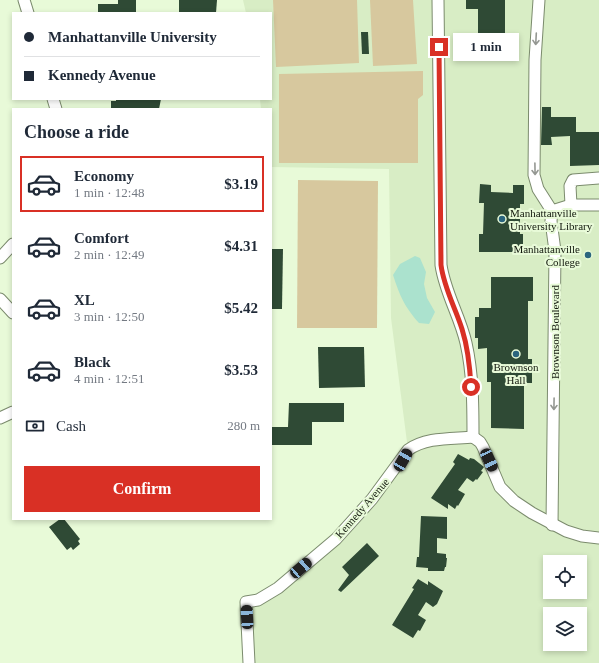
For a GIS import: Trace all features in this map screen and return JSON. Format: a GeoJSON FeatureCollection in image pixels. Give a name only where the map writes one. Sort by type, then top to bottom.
{"type":"FeatureCollection","features":[{"type":"Feature","properties":{"kind":"street"},"geometry":{"type":"LineString","coordinates":[[24,0],[28,12]]}},
{"type":"Feature","properties":{"kind":"street"},"geometry":{"type":"LineString","coordinates":[[438,0],[441,265],[446,289],[462,328],[466,343],[474,415],[473,437],[480,442],[483,447],[500,487],[520,505],[552,525],[582,536],[599,538]]}},
{"type":"Feature","properties":{"kind":"street"},"geometry":{"type":"LineString","coordinates":[[539,0],[535,60],[534,175],[538,189],[552,211],[571,205],[599,205]]}},
{"type":"Feature","properties":{"kind":"street"},"geometry":{"type":"LineString","coordinates":[[571,205],[570,186],[573,180],[599,178]]}},
{"type":"Feature","properties":{"kind":"street","name":"Brownson Boulevard"},"geometry":{"type":"LineString","coordinates":[[552,211],[551,221],[555,251],[552,525]]}},
{"type":"Feature","properties":{"kind":"street"},"geometry":{"type":"LineString","coordinates":[[0,258],[12,245]]}},
{"type":"Feature","properties":{"kind":"street"},"geometry":{"type":"LineString","coordinates":[[0,299],[12,312]]}},
{"type":"Feature","properties":{"kind":"street"},"geometry":{"type":"LineString","coordinates":[[0,418],[12,412]]}},
{"type":"Feature","properties":{"kind":"street","name":"Kennedy Avenue"},"geometry":{"type":"LineString","coordinates":[[249,663],[246,602],[258,600],[278,588],[336,538],[372,499],[408,450],[416,444],[426,441],[473,437]]}},
{"type":"Feature","properties":{"kind":"shaded area"},"geometry":{"type":"Polygon","coordinates":[[[243,0],[599,0],[599,663],[249,663],[246,602],[258,600],[336,539],[408,450],[391,318],[389,169],[272,167],[272,108],[261,108],[260,100],[272,100],[272,12],[246,12],[243,0]]]}},
{"type":"Feature","properties":{"kind":"shaded area"},"geometry":{"type":"Polygon","coordinates":[[[273,0],[357,0],[359,63],[276,67],[273,0]]]}},
{"type":"Feature","properties":{"kind":"shaded area"},"geometry":{"type":"Polygon","coordinates":[[[370,0],[413,0],[417,64],[373,66],[370,0]]]}},
{"type":"Feature","properties":{"kind":"shaded area"},"geometry":{"type":"Polygon","coordinates":[[[423,71],[423,95],[418,99],[418,163],[279,163],[279,74],[423,71]]]}},
{"type":"Feature","properties":{"kind":"shaded area"},"geometry":{"type":"Polygon","coordinates":[[[298,180],[378,181],[377,328],[297,328],[298,180]]]}},
{"type":"Feature","properties":{"kind":"shaded area"},"geometry":{"type":"Polygon","coordinates":[[[415,256],[420,258],[426,272],[424,284],[427,298],[435,312],[429,324],[419,323],[406,306],[400,295],[393,275],[400,264],[415,256]]]}},
{"type":"Feature","properties":{"kind":"building"},"geometry":{"type":"Polygon","coordinates":[[[118,0],[136,0],[136,12],[98,12],[98,4],[118,4],[118,0]]]}},
{"type":"Feature","properties":{"kind":"building"},"geometry":{"type":"Polygon","coordinates":[[[179,0],[217,0],[216,12],[179,12],[179,0]]]}},
{"type":"Feature","properties":{"kind":"building"},"geometry":{"type":"Polygon","coordinates":[[[466,0],[505,0],[505,38],[478,38],[478,9],[466,9],[466,0]]]}},
{"type":"Feature","properties":{"kind":"building"},"geometry":{"type":"Polygon","coordinates":[[[361,32],[368,32],[369,54],[362,54],[361,32]]]}},
{"type":"Feature","properties":{"kind":"building"},"geometry":{"type":"Polygon","coordinates":[[[161,100],[159,108],[111,108],[111,101],[161,100]]]}},
{"type":"Feature","properties":{"kind":"building"},"geometry":{"type":"Polygon","coordinates":[[[542,107],[551,107],[551,117],[576,117],[576,132],[599,132],[599,165],[570,166],[570,136],[551,137],[552,145],[541,145],[542,107]]]}},
{"type":"Feature","properties":{"kind":"building","name":"Manhattanville University Library"},"geometry":{"type":"Polygon","coordinates":[[[480,184],[491,185],[491,192],[513,193],[513,185],[524,185],[524,204],[520,204],[520,234],[523,234],[523,252],[479,252],[479,234],[483,234],[484,203],[479,203],[480,184]]]}},
{"type":"Feature","properties":{"kind":"building"},"geometry":{"type":"Polygon","coordinates":[[[272,249],[283,249],[282,309],[272,309],[272,249]]]}},
{"type":"Feature","properties":{"kind":"building","name":"Brownson Hall"},"geometry":{"type":"Polygon","coordinates":[[[491,277],[533,277],[533,301],[528,301],[528,359],[532,359],[532,383],[524,383],[524,429],[491,428],[491,382],[487,382],[487,348],[478,349],[478,338],[475,338],[475,317],[479,317],[479,308],[491,308],[491,277]]]}},
{"type":"Feature","properties":{"kind":"building"},"geometry":{"type":"Polygon","coordinates":[[[318,347],[364,347],[365,387],[319,388],[318,347]]]}},
{"type":"Feature","properties":{"kind":"building"},"geometry":{"type":"Polygon","coordinates":[[[289,403],[344,403],[344,422],[312,422],[312,445],[272,445],[272,427],[288,427],[289,403]]]}},
{"type":"Feature","properties":{"kind":"building"},"geometry":{"type":"Polygon","coordinates":[[[458,454],[469,460],[470,458],[474,459],[484,467],[481,471],[483,472],[477,480],[476,479],[473,482],[467,478],[458,490],[465,494],[458,506],[457,505],[455,509],[448,504],[448,509],[431,498],[455,464],[453,462],[458,454]]]}},
{"type":"Feature","properties":{"kind":"building"},"geometry":{"type":"Polygon","coordinates":[[[421,516],[447,517],[447,539],[437,538],[437,553],[446,554],[447,558],[444,571],[428,571],[428,568],[416,567],[417,557],[419,557],[421,516]]]}},
{"type":"Feature","properties":{"kind":"building"},"geometry":{"type":"Polygon","coordinates":[[[59,520],[65,520],[80,539],[78,541],[80,544],[73,550],[71,547],[67,550],[49,527],[59,520]]]}},
{"type":"Feature","properties":{"kind":"building"},"geometry":{"type":"Polygon","coordinates":[[[367,543],[379,556],[341,592],[338,590],[349,575],[342,567],[367,543]]]}},
{"type":"Feature","properties":{"kind":"building"},"geometry":{"type":"Polygon","coordinates":[[[418,579],[428,585],[428,581],[443,591],[437,604],[433,607],[426,602],[418,615],[426,620],[420,631],[418,630],[413,638],[392,625],[414,589],[412,588],[418,579]]]}},
{"type":"Feature","properties":{"kind":"place","name":"Manhattanville University Library"},"geometry":{"type":"Point","coordinates":[502,219]}},
{"type":"Feature","properties":{"kind":"place","name":"Manhattanville College"},"geometry":{"type":"Point","coordinates":[588,255]}},
{"type":"Feature","properties":{"kind":"place","name":"Brownson Hall"},"geometry":{"type":"Point","coordinates":[516,354]}},
{"type":"Feature","properties":{"kind":"route"},"geometry":{"type":"LineString","coordinates":[[439,47],[440,255],[442,277],[462,328],[466,343],[471,387]]}}]}
